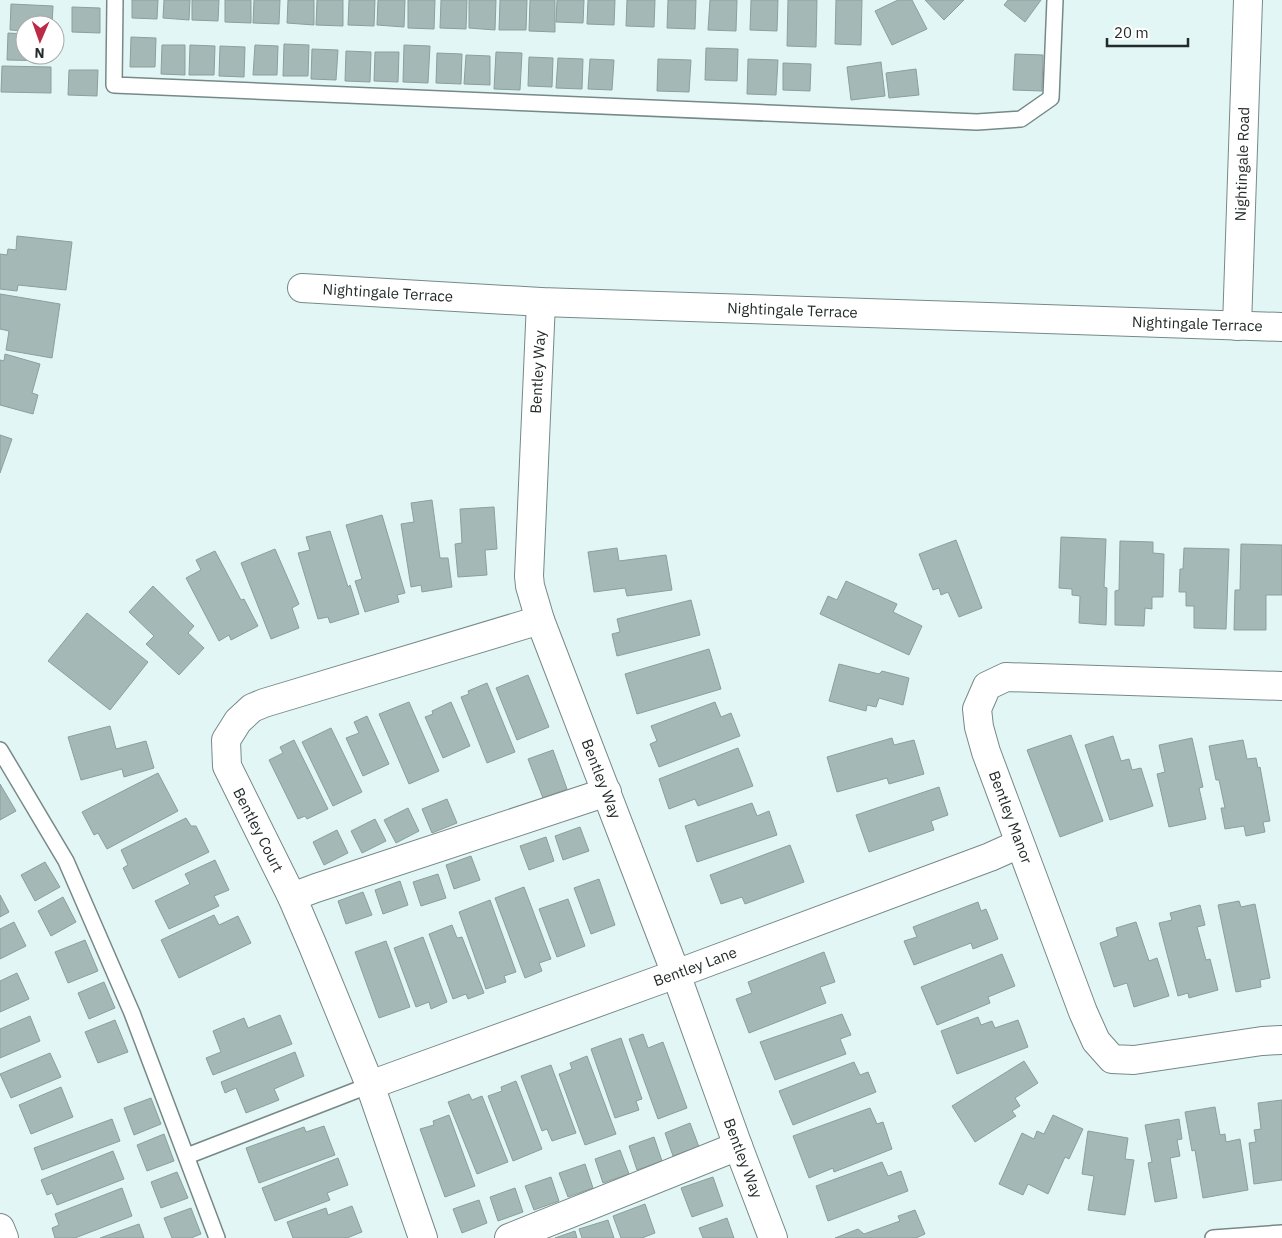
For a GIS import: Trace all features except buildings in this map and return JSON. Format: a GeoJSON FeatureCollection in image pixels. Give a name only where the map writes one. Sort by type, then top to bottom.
{"type":"FeatureCollection","features":[{"type":"Feature","properties":{"kind":"street","name":"Nightingale Road"},"geometry":{"type":"LineString","coordinates":[[1237,326],[1248,0]]}},
{"type":"Feature","properties":{"kind":"street","name":"Nightingale Terrace"},"geometry":{"type":"LineString","coordinates":[[302,288],[542,302],[1282,327]]}},
{"type":"Feature","properties":{"kind":"street","name":"Bentley Way"},"geometry":{"type":"LineString","coordinates":[[542,302],[528,576],[530,586],[540,620],[676,974],[773,1238]]}},
{"type":"Feature","properties":{"kind":"street","name":"Bentley Court"},"geometry":{"type":"LineString","coordinates":[[423,1238],[370,1085],[292,897],[226,766],[226,740],[238,722],[252,708],[264,703],[540,620]]}},
{"type":"Feature","properties":{"kind":"street","name":"Bentley Manor"},"geometry":{"type":"LineString","coordinates":[[1282,686],[1006,677],[987,686],[977,709],[979,726],[986,752],[1086,1019],[1096,1041],[1112,1059],[1134,1060],[1282,1040]]}},
{"type":"Feature","properties":{"kind":"street"},"geometry":{"type":"LineString","coordinates":[[292,897],[607,792]]}},
{"type":"Feature","properties":{"kind":"street","name":"Bentley Lane"},"geometry":{"type":"LineString","coordinates":[[370,1085],[676,974],[1020,844]]}},
{"type":"Feature","properties":{"kind":"street"},"geometry":{"type":"LineString","coordinates":[[509,1238],[738,1146]]}},
{"type":"Feature","properties":{"kind":"street"},"geometry":{"type":"LineString","coordinates":[[0,1228],[4,1238]]}},
{"type":"Feature","properties":{"kind":"lane"},"geometry":{"type":"LineString","coordinates":[[115,0],[114,86],[977,122],[1021,119],[1051,98],[1055,0]]}},
{"type":"Feature","properties":{"kind":"lane"},"geometry":{"type":"LineString","coordinates":[[0,750],[66,861],[132,1013],[217,1238]]}},
{"type":"Feature","properties":{"kind":"lane"},"geometry":{"type":"LineString","coordinates":[[187,1156],[370,1085]]}},
{"type":"Feature","properties":{"kind":"lane"},"geometry":{"type":"LineString","coordinates":[[1213,1238],[1282,1234]]}}]}
